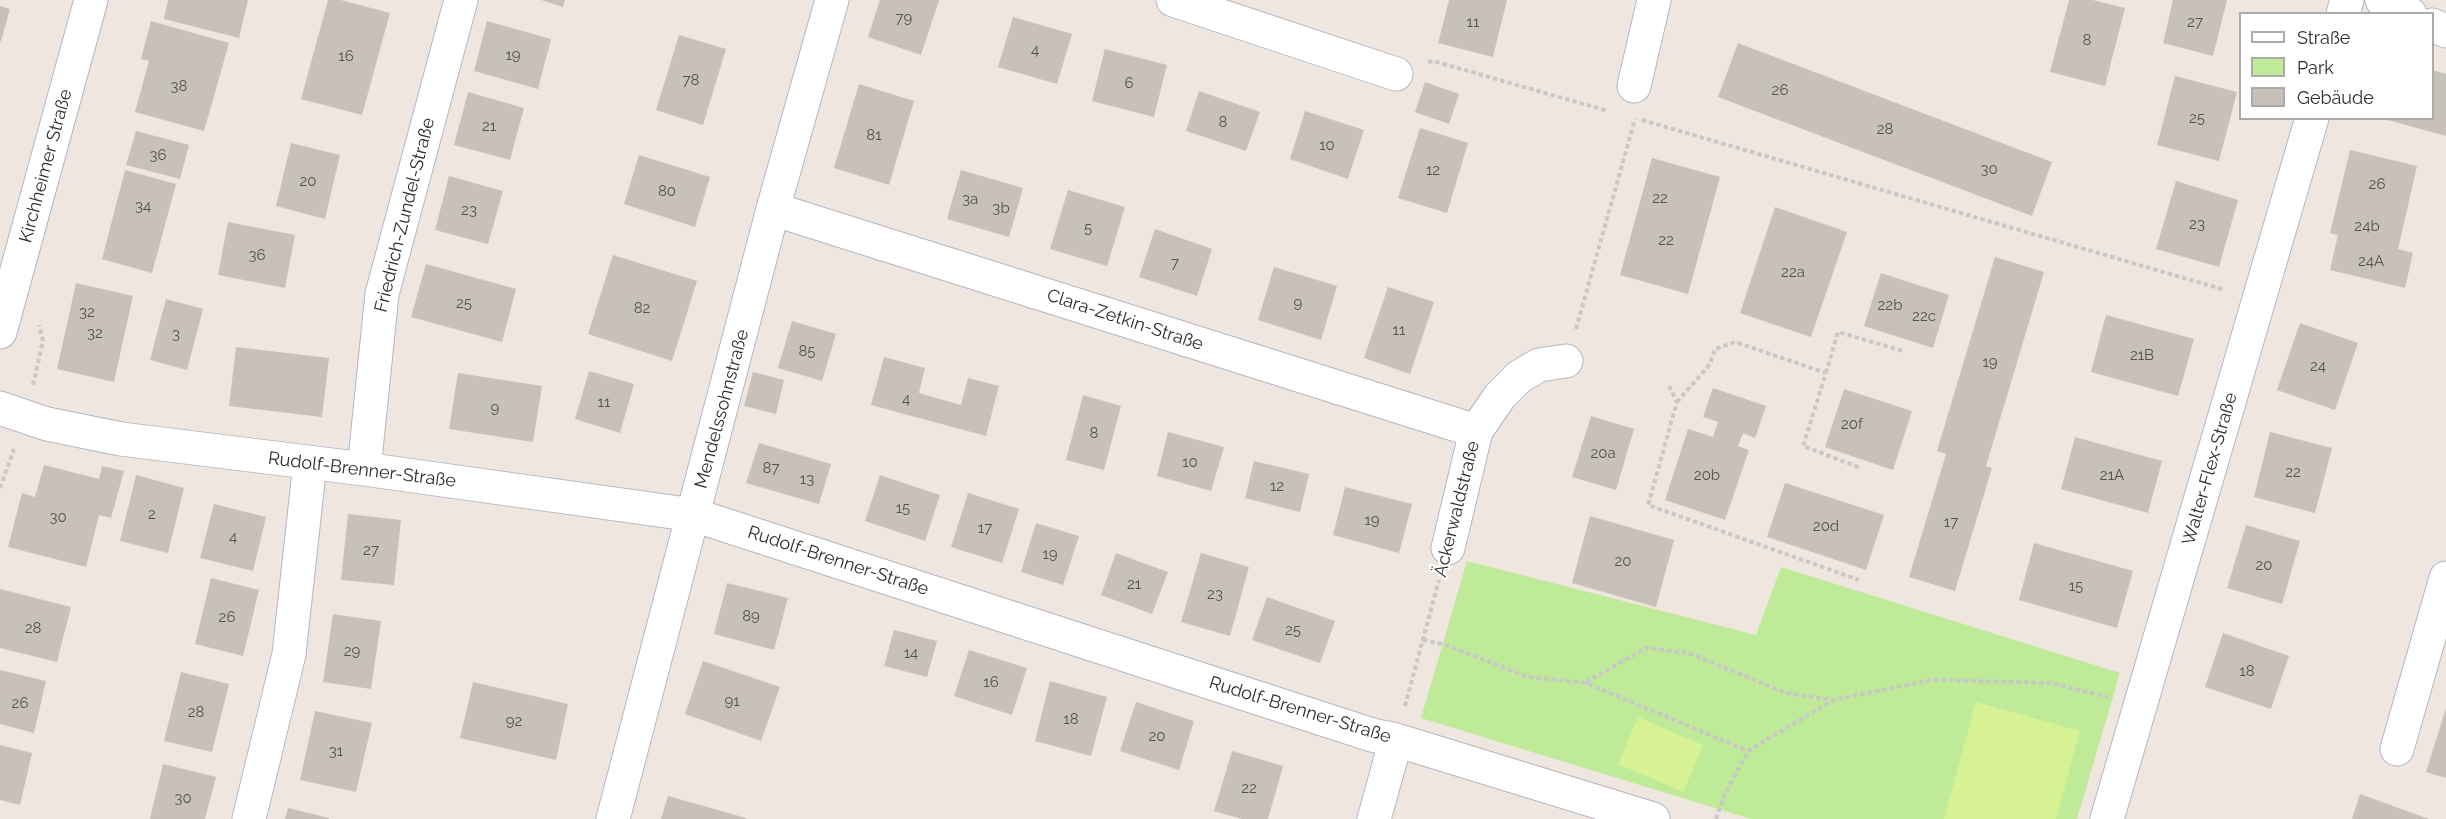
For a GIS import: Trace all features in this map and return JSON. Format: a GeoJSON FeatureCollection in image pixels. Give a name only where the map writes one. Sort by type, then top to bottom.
{"type":"FeatureCollection","features":[{"type":"Feature","properties":{"kind":"street","name":"Kirchheimer Straße"},"geometry":{"type":"LineString","coordinates":[[0,332],[91,0]]}},
{"type":"Feature","properties":{"kind":"street","name":"Friedrich-Zundel-Straße"},"geometry":{"type":"LineString","coordinates":[[364,469],[382,294],[461,0]]}},
{"type":"Feature","properties":{"kind":"street","name":"Mendelssohnstraße"},"geometry":{"type":"LineString","coordinates":[[613,819],[773,209],[832,0]]}},
{"type":"Feature","properties":{"kind":"street"},"geometry":{"type":"LineString","coordinates":[[1173,0],[1396,74]]}},
{"type":"Feature","properties":{"kind":"street"},"geometry":{"type":"LineString","coordinates":[[1629,101],[1654,0]]}},
{"type":"Feature","properties":{"kind":"street"},"geometry":{"type":"LineString","coordinates":[[2382,0],[2406,12]]}},
{"type":"Feature","properties":{"kind":"street","name":"Walter-Flex-Straße"},"geometry":{"type":"LineString","coordinates":[[2107,819],[2311,120]]}},
{"type":"Feature","properties":{"kind":"street","name":"Clara-Zetkin-Straße"},"geometry":{"type":"LineString","coordinates":[[773,209],[1476,431]]}},
{"type":"Feature","properties":{"kind":"street","name":"Äckerwaldstraße"},"geometry":{"type":"LineString","coordinates":[[1448,548],[1476,431],[1500,396],[1519,377],[1539,365],[1566,361]]}},
{"type":"Feature","properties":{"kind":"street","name":"Rudolf-Brenner-Straße"},"geometry":{"type":"LineString","coordinates":[[13,412],[46,424],[121,439],[364,469],[694,515],[1361,731],[1653,819]]}},
{"type":"Feature","properties":{"kind":"street"},"geometry":{"type":"LineString","coordinates":[[249,819],[289,654],[310,464]]}},
{"type":"Feature","properties":{"kind":"street"},"geometry":{"type":"LineString","coordinates":[[2397,749],[2446,578]]}},
{"type":"Feature","properties":{"kind":"street"},"geometry":{"type":"LineString","coordinates":[[1374,819],[1396,740]]}},
{"type":"Feature","properties":{"kind":"path"},"geometry":{"type":"LineString","coordinates":[[1396,74],[1433,61],[1613,112]]}},
{"type":"Feature","properties":{"kind":"path"},"geometry":{"type":"LineString","coordinates":[[1566,361],[1636,119],[1629,101]]}},
{"type":"Feature","properties":{"kind":"path"},"geometry":{"type":"LineString","coordinates":[[1629,101],[1636,119]]}},
{"type":"Feature","properties":{"kind":"path"},"geometry":{"type":"LineString","coordinates":[[1636,119],[2259,300]]}},
{"type":"Feature","properties":{"kind":"path"},"geometry":{"type":"LineString","coordinates":[[1861,468],[1803,446],[1838,333],[1903,351]]}},
{"type":"Feature","properties":{"kind":"path"},"geometry":{"type":"LineString","coordinates":[[0,488],[13,412],[43,341]]}},
{"type":"Feature","properties":{"kind":"path"},"geometry":{"type":"LineString","coordinates":[[1826,373],[1735,342],[1715,349],[1710,364],[1677,402],[1648,505],[1859,580]]}},
{"type":"Feature","properties":{"kind":"path"},"geometry":{"type":"LineString","coordinates":[[1669,386],[1677,402]]}},
{"type":"Feature","properties":{"kind":"path","name":"Äckerwaldstraße"},"geometry":{"type":"LineString","coordinates":[[1396,740],[1448,548]]}},
{"type":"Feature","properties":{"kind":"path"},"geometry":{"type":"LineString","coordinates":[[1423,640],[1446,645],[1528,677],[1586,683],[1749,751]]}},
{"type":"Feature","properties":{"kind":"path"},"geometry":{"type":"LineString","coordinates":[[1586,683],[1646,648],[1689,652],[1786,693],[1833,700]]}},
{"type":"Feature","properties":{"kind":"path"},"geometry":{"type":"LineString","coordinates":[[1716,819],[1725,794],[1749,751],[1833,700],[1932,680],[2051,683],[2141,705]]}},
{"type":"Feature","properties":{"kind":"green space"},"geometry":{"type":"Polygon","coordinates":[[[1467,561],[1756,635],[1781,567],[2120,673],[2077,819],[1751,819],[1421,718],[1467,561]]]}},
{"type":"Feature","properties":{"kind":"green space"},"geometry":{"type":"Polygon","coordinates":[[[1976,702],[2080,731],[2056,819],[1944,819],[1976,702]]]}},
{"type":"Feature","properties":{"kind":"green space"},"geometry":{"type":"Polygon","coordinates":[[[1638,717],[1703,745],[1683,792],[1618,764],[1638,717]]]}},
{"type":"Feature","properties":{"kind":"building"},"geometry":{"type":"Polygon","coordinates":[[[168,0],[248,0],[239,38],[164,19],[168,0]]]}},
{"type":"Feature","properties":{"kind":"building"},"geometry":{"type":"Polygon","coordinates":[[[328,0],[341,0],[390,13],[362,115],[301,99],[328,0]]]}},
{"type":"Feature","properties":{"kind":"building"},"geometry":{"type":"Polygon","coordinates":[[[541,0],[565,0],[563,7],[541,0]]]}},
{"type":"Feature","properties":{"kind":"building"},"geometry":{"type":"Polygon","coordinates":[[[880,0],[939,0],[921,55],[868,37],[880,0]]]}},
{"type":"Feature","properties":{"kind":"building"},"geometry":{"type":"Polygon","coordinates":[[[1449,0],[1507,0],[1493,57],[1438,43],[1449,0]]]}},
{"type":"Feature","properties":{"kind":"building"},"geometry":{"type":"Polygon","coordinates":[[[2069,0],[2093,0],[2125,8],[2105,86],[2050,72],[2069,0]]]}},
{"type":"Feature","properties":{"kind":"building"},"geometry":{"type":"Polygon","coordinates":[[[2173,0],[2227,0],[2213,56],[2163,43],[2173,0]]]}},
{"type":"Feature","properties":{"kind":"building"},"geometry":{"type":"Polygon","coordinates":[[[0,6],[10,9],[1,41],[0,41],[0,6]]]}},
{"type":"Feature","properties":{"kind":"building"},"geometry":{"type":"Polygon","coordinates":[[[1013,17],[1072,34],[1057,84],[998,67],[1013,17]]]}},
{"type":"Feature","properties":{"kind":"building"},"geometry":{"type":"Polygon","coordinates":[[[151,21],[229,43],[204,131],[135,112],[149,61],[141,59],[151,21]]]}},
{"type":"Feature","properties":{"kind":"building"},"geometry":{"type":"Polygon","coordinates":[[[487,21],[551,39],[538,89],[474,71],[487,21]]]}},
{"type":"Feature","properties":{"kind":"building"},"geometry":{"type":"Polygon","coordinates":[[[679,35],[726,49],[703,125],[656,110],[679,35]]]}},
{"type":"Feature","properties":{"kind":"building"},"geometry":{"type":"Polygon","coordinates":[[[1738,43],[2052,162],[2032,216],[1718,97],[1738,43]]]}},
{"type":"Feature","properties":{"kind":"building"},"geometry":{"type":"Polygon","coordinates":[[[1105,49],[1167,65],[1154,117],[1092,101],[1105,49]]]}},
{"type":"Feature","properties":{"kind":"building"},"geometry":{"type":"Polygon","coordinates":[[[2434,71],[2446,74],[2446,136],[2388,120],[2434,120],[2434,71]]]}},
{"type":"Feature","properties":{"kind":"building"},"geometry":{"type":"Polygon","coordinates":[[[2175,76],[2237,92],[2219,161],[2157,145],[2175,76]]]}},
{"type":"Feature","properties":{"kind":"building"},"geometry":{"type":"Polygon","coordinates":[[[1425,82],[1459,94],[1449,124],[1415,112],[1425,82]]]}},
{"type":"Feature","properties":{"kind":"building"},"geometry":{"type":"Polygon","coordinates":[[[859,84],[914,101],[889,185],[834,168],[859,84]]]}},
{"type":"Feature","properties":{"kind":"building"},"geometry":{"type":"Polygon","coordinates":[[[1199,91],[1260,112],[1246,151],[1186,131],[1199,91]]]}},
{"type":"Feature","properties":{"kind":"building"},"geometry":{"type":"Polygon","coordinates":[[[468,92],[524,108],[510,160],[454,145],[468,92]]]}},
{"type":"Feature","properties":{"kind":"building"},"geometry":{"type":"Polygon","coordinates":[[[1305,111],[1364,130],[1348,179],[1290,159],[1305,111]]]}},
{"type":"Feature","properties":{"kind":"building"},"geometry":{"type":"Polygon","coordinates":[[[1420,128],[1468,143],[1447,213],[1398,198],[1420,128]]]}},
{"type":"Feature","properties":{"kind":"building"},"geometry":{"type":"Polygon","coordinates":[[[136,131],[189,145],[180,179],[126,165],[136,131]]]}},
{"type":"Feature","properties":{"kind":"building"},"geometry":{"type":"Polygon","coordinates":[[[291,143],[340,155],[325,219],[276,206],[291,143]]]}},
{"type":"Feature","properties":{"kind":"building"},"geometry":{"type":"Polygon","coordinates":[[[2350,150],[2417,166],[2398,249],[2413,253],[2405,288],[2330,270],[2338,235],[2330,233],[2350,150]]]}},
{"type":"Feature","properties":{"kind":"building"},"geometry":{"type":"Polygon","coordinates":[[[639,155],[710,177],[695,227],[624,204],[639,155]]]}},
{"type":"Feature","properties":{"kind":"building"},"geometry":{"type":"Polygon","coordinates":[[[1652,158],[1720,177],[1688,294],[1620,275],[1652,158]]]}},
{"type":"Feature","properties":{"kind":"building"},"geometry":{"type":"Polygon","coordinates":[[[125,170],[176,184],[152,273],[102,259],[125,170]]]}},
{"type":"Feature","properties":{"kind":"building"},"geometry":{"type":"Polygon","coordinates":[[[961,170],[1023,188],[1009,237],[947,219],[961,170]]]}},
{"type":"Feature","properties":{"kind":"building"},"geometry":{"type":"Polygon","coordinates":[[[449,176],[503,191],[488,244],[435,230],[449,176]]]}},
{"type":"Feature","properties":{"kind":"building"},"geometry":{"type":"Polygon","coordinates":[[[2176,181],[2238,200],[2219,267],[2156,249],[2176,181]]]}},
{"type":"Feature","properties":{"kind":"building"},"geometry":{"type":"Polygon","coordinates":[[[1068,190],[1125,207],[1107,266],[1050,249],[1068,190]]]}},
{"type":"Feature","properties":{"kind":"building"},"geometry":{"type":"Polygon","coordinates":[[[1775,207],[1847,232],[1811,337],[1740,313],[1775,207]]]}},
{"type":"Feature","properties":{"kind":"building"},"geometry":{"type":"Polygon","coordinates":[[[228,222],[295,235],[285,288],[218,275],[228,222]]]}},
{"type":"Feature","properties":{"kind":"building"},"geometry":{"type":"Polygon","coordinates":[[[1155,229],[1212,249],[1197,296],[1139,277],[1155,229]]]}},
{"type":"Feature","properties":{"kind":"building"},"geometry":{"type":"Polygon","coordinates":[[[613,255],[697,281],[672,361],[588,334],[613,255]]]}},
{"type":"Feature","properties":{"kind":"building"},"geometry":{"type":"Polygon","coordinates":[[[1995,257],[2044,272],[1986,466],[1992,468],[1955,591],[1909,577],[1946,454],[1937,451],[1995,257]]]}},
{"type":"Feature","properties":{"kind":"building"},"geometry":{"type":"Polygon","coordinates":[[[426,264],[516,289],[502,342],[411,317],[426,264]]]}},
{"type":"Feature","properties":{"kind":"building"},"geometry":{"type":"Polygon","coordinates":[[[1274,267],[1337,286],[1321,340],[1258,320],[1274,267]]]}},
{"type":"Feature","properties":{"kind":"building"},"geometry":{"type":"Polygon","coordinates":[[[1881,273],[1949,295],[1933,348],[1864,326],[1881,273]]]}},
{"type":"Feature","properties":{"kind":"building"},"geometry":{"type":"Polygon","coordinates":[[[76,283],[133,296],[114,382],[57,369],[76,283]]]}},
{"type":"Feature","properties":{"kind":"building"},"geometry":{"type":"Polygon","coordinates":[[[1388,287],[1434,302],[1410,374],[1364,358],[1388,287]]]}},
{"type":"Feature","properties":{"kind":"building"},"geometry":{"type":"Polygon","coordinates":[[[166,299],[203,309],[187,370],[150,360],[166,299]]]}},
{"type":"Feature","properties":{"kind":"building"},"geometry":{"type":"Polygon","coordinates":[[[2106,315],[2194,339],[2178,396],[2091,372],[2106,315]]]}},
{"type":"Feature","properties":{"kind":"building"},"geometry":{"type":"Polygon","coordinates":[[[792,321],[836,334],[822,381],[778,368],[792,321]]]}},
{"type":"Feature","properties":{"kind":"building"},"geometry":{"type":"Polygon","coordinates":[[[2300,323],[2358,343],[2335,410],[2277,390],[2300,323]]]}},
{"type":"Feature","properties":{"kind":"building"},"geometry":{"type":"Polygon","coordinates":[[[236,347],[329,358],[322,417],[229,406],[236,347]]]}},
{"type":"Feature","properties":{"kind":"building"},"geometry":{"type":"Polygon","coordinates":[[[884,357],[925,368],[919,393],[961,405],[968,378],[999,386],[986,436],[871,405],[884,357]]]}},
{"type":"Feature","properties":{"kind":"building"},"geometry":{"type":"Polygon","coordinates":[[[589,371],[634,384],[620,433],[575,419],[589,371]]]}},
{"type":"Feature","properties":{"kind":"building"},"geometry":{"type":"Polygon","coordinates":[[[753,372],[784,380],[776,414],[744,406],[753,372]]]}},
{"type":"Feature","properties":{"kind":"building"},"geometry":{"type":"Polygon","coordinates":[[[458,373],[542,386],[533,442],[449,429],[458,373]]]}},
{"type":"Feature","properties":{"kind":"building"},"geometry":{"type":"Polygon","coordinates":[[[1713,388],[1766,406],[1755,438],[1743,433],[1738,446],[1749,450],[1725,520],[1665,500],[1688,429],[1713,437],[1718,422],[1703,417],[1713,388]]]}},
{"type":"Feature","properties":{"kind":"building"},"geometry":{"type":"Polygon","coordinates":[[[1844,389],[1912,411],[1893,470],[1825,447],[1844,389]]]}},
{"type":"Feature","properties":{"kind":"building"},"geometry":{"type":"Polygon","coordinates":[[[1083,395],[1121,406],[1104,470],[1066,460],[1083,395]]]}},
{"type":"Feature","properties":{"kind":"building"},"geometry":{"type":"Polygon","coordinates":[[[1591,416],[1634,429],[1616,490],[1572,477],[1591,416]]]}},
{"type":"Feature","properties":{"kind":"building"},"geometry":{"type":"Polygon","coordinates":[[[1168,432],[1224,447],[1211,491],[1157,476],[1168,432]]]}},
{"type":"Feature","properties":{"kind":"building"},"geometry":{"type":"Polygon","coordinates":[[[2270,432],[2332,448],[2315,513],[2254,497],[2270,432]]]}},
{"type":"Feature","properties":{"kind":"building"},"geometry":{"type":"Polygon","coordinates":[[[2075,437],[2162,461],[2148,513],[2061,489],[2075,437]]]}},
{"type":"Feature","properties":{"kind":"building"},"geometry":{"type":"Polygon","coordinates":[[[759,443],[831,464],[819,504],[746,483],[759,443]]]}},
{"type":"Feature","properties":{"kind":"building"},"geometry":{"type":"Polygon","coordinates":[[[1254,461],[1309,474],[1300,512],[1245,498],[1254,461]]]}},
{"type":"Feature","properties":{"kind":"building"},"geometry":{"type":"Polygon","coordinates":[[[44,465],[99,479],[102,466],[124,471],[111,518],[99,515],[86,567],[8,547],[22,493],[35,497],[44,465]]]}},
{"type":"Feature","properties":{"kind":"building"},"geometry":{"type":"Polygon","coordinates":[[[136,475],[184,488],[168,553],[120,541],[136,475]]]}},
{"type":"Feature","properties":{"kind":"building"},"geometry":{"type":"Polygon","coordinates":[[[880,475],[940,495],[925,541],[865,521],[880,475]]]}},
{"type":"Feature","properties":{"kind":"building"},"geometry":{"type":"Polygon","coordinates":[[[1785,483],[1884,515],[1866,570],[1767,537],[1785,483]]]}},
{"type":"Feature","properties":{"kind":"building"},"geometry":{"type":"Polygon","coordinates":[[[1345,487],[1412,504],[1399,553],[1333,535],[1345,487]]]}},
{"type":"Feature","properties":{"kind":"building"},"geometry":{"type":"Polygon","coordinates":[[[968,493],[1019,509],[1002,563],[951,547],[968,493]]]}},
{"type":"Feature","properties":{"kind":"building"},"geometry":{"type":"Polygon","coordinates":[[[214,504],[266,517],[253,571],[200,558],[214,504]]]}},
{"type":"Feature","properties":{"kind":"building"},"geometry":{"type":"Polygon","coordinates":[[[348,514],[401,520],[394,585],[341,580],[348,514]]]}},
{"type":"Feature","properties":{"kind":"building"},"geometry":{"type":"Polygon","coordinates":[[[1590,516],[1674,540],[1656,607],[1572,583],[1590,516]]]}},
{"type":"Feature","properties":{"kind":"building"},"geometry":{"type":"Polygon","coordinates":[[[1036,523],[1079,536],[1063,585],[1021,572],[1036,523]]]}},
{"type":"Feature","properties":{"kind":"building"},"geometry":{"type":"Polygon","coordinates":[[[2246,525],[2300,541],[2282,604],[2227,588],[2246,525]]]}},
{"type":"Feature","properties":{"kind":"building"},"geometry":{"type":"Polygon","coordinates":[[[2034,543],[2133,571],[2117,628],[2019,600],[2034,543]]]}},
{"type":"Feature","properties":{"kind":"building"},"geometry":{"type":"Polygon","coordinates":[[[1116,553],[1168,572],[1152,614],[1101,595],[1116,553]]]}},
{"type":"Feature","properties":{"kind":"building"},"geometry":{"type":"Polygon","coordinates":[[[1201,553],[1249,567],[1230,636],[1181,622],[1201,553]]]}},
{"type":"Feature","properties":{"kind":"building"},"geometry":{"type":"Polygon","coordinates":[[[211,578],[259,590],[243,656],[195,644],[211,578]]]}},
{"type":"Feature","properties":{"kind":"building"},"geometry":{"type":"Polygon","coordinates":[[[727,583],[788,598],[774,650],[714,634],[727,583]]]}},
{"type":"Feature","properties":{"kind":"building"},"geometry":{"type":"Polygon","coordinates":[[[0,589],[71,607],[57,662],[0,648],[0,589]]]}},
{"type":"Feature","properties":{"kind":"building"},"geometry":{"type":"Polygon","coordinates":[[[1267,597],[1335,621],[1320,663],[1252,640],[1267,597]]]}},
{"type":"Feature","properties":{"kind":"building"},"geometry":{"type":"Polygon","coordinates":[[[333,614],[381,621],[371,689],[323,682],[333,614]]]}},
{"type":"Feature","properties":{"kind":"building"},"geometry":{"type":"Polygon","coordinates":[[[894,630],[937,641],[927,677],[884,666],[894,630]]]}},
{"type":"Feature","properties":{"kind":"building"},"geometry":{"type":"Polygon","coordinates":[[[2223,633],[2289,656],[2271,709],[2205,687],[2223,633]]]}},
{"type":"Feature","properties":{"kind":"building"},"geometry":{"type":"Polygon","coordinates":[[[969,650],[1027,668],[1012,715],[954,696],[969,650]]]}},
{"type":"Feature","properties":{"kind":"building"},"geometry":{"type":"Polygon","coordinates":[[[703,661],[780,687],[761,741],[685,714],[703,661]]]}},
{"type":"Feature","properties":{"kind":"building"},"geometry":{"type":"Polygon","coordinates":[[[0,670],[46,681],[34,733],[0,724],[0,670]]]}},
{"type":"Feature","properties":{"kind":"building"},"geometry":{"type":"Polygon","coordinates":[[[181,672],[229,684],[212,752],[164,741],[181,672]]]}},
{"type":"Feature","properties":{"kind":"building"},"geometry":{"type":"Polygon","coordinates":[[[1050,681],[1107,697],[1091,756],[1035,741],[1050,681]]]}},
{"type":"Feature","properties":{"kind":"building"},"geometry":{"type":"Polygon","coordinates":[[[473,682],[568,704],[556,760],[460,738],[473,682]]]}},
{"type":"Feature","properties":{"kind":"building"},"geometry":{"type":"Polygon","coordinates":[[[1136,702],[1194,721],[1179,770],[1120,751],[1136,702]]]}},
{"type":"Feature","properties":{"kind":"building"},"geometry":{"type":"Polygon","coordinates":[[[2446,708],[2446,778],[2426,772],[2446,708]]]}},
{"type":"Feature","properties":{"kind":"building"},"geometry":{"type":"Polygon","coordinates":[[[315,711],[372,723],[356,792],[300,780],[315,711]]]}},
{"type":"Feature","properties":{"kind":"building"},"geometry":{"type":"Polygon","coordinates":[[[0,745],[32,753],[20,805],[0,800],[0,745]]]}},
{"type":"Feature","properties":{"kind":"building"},"geometry":{"type":"Polygon","coordinates":[[[1232,751],[1283,766],[1268,819],[1242,819],[1214,811],[1232,751]]]}},
{"type":"Feature","properties":{"kind":"building"},"geometry":{"type":"Polygon","coordinates":[[[163,764],[216,777],[205,819],[150,819],[163,764]]]}},
{"type":"Feature","properties":{"kind":"building"},"geometry":{"type":"Polygon","coordinates":[[[2360,794],[2429,819],[2352,819],[2360,794]]]}},
{"type":"Feature","properties":{"kind":"building"},"geometry":{"type":"Polygon","coordinates":[[[668,796],[746,818],[746,819],[661,819],[668,796]]]}},
{"type":"Feature","properties":{"kind":"building"},"geometry":{"type":"Polygon","coordinates":[[[288,808],[329,818],[329,819],[285,819],[288,808]]]}}]}
